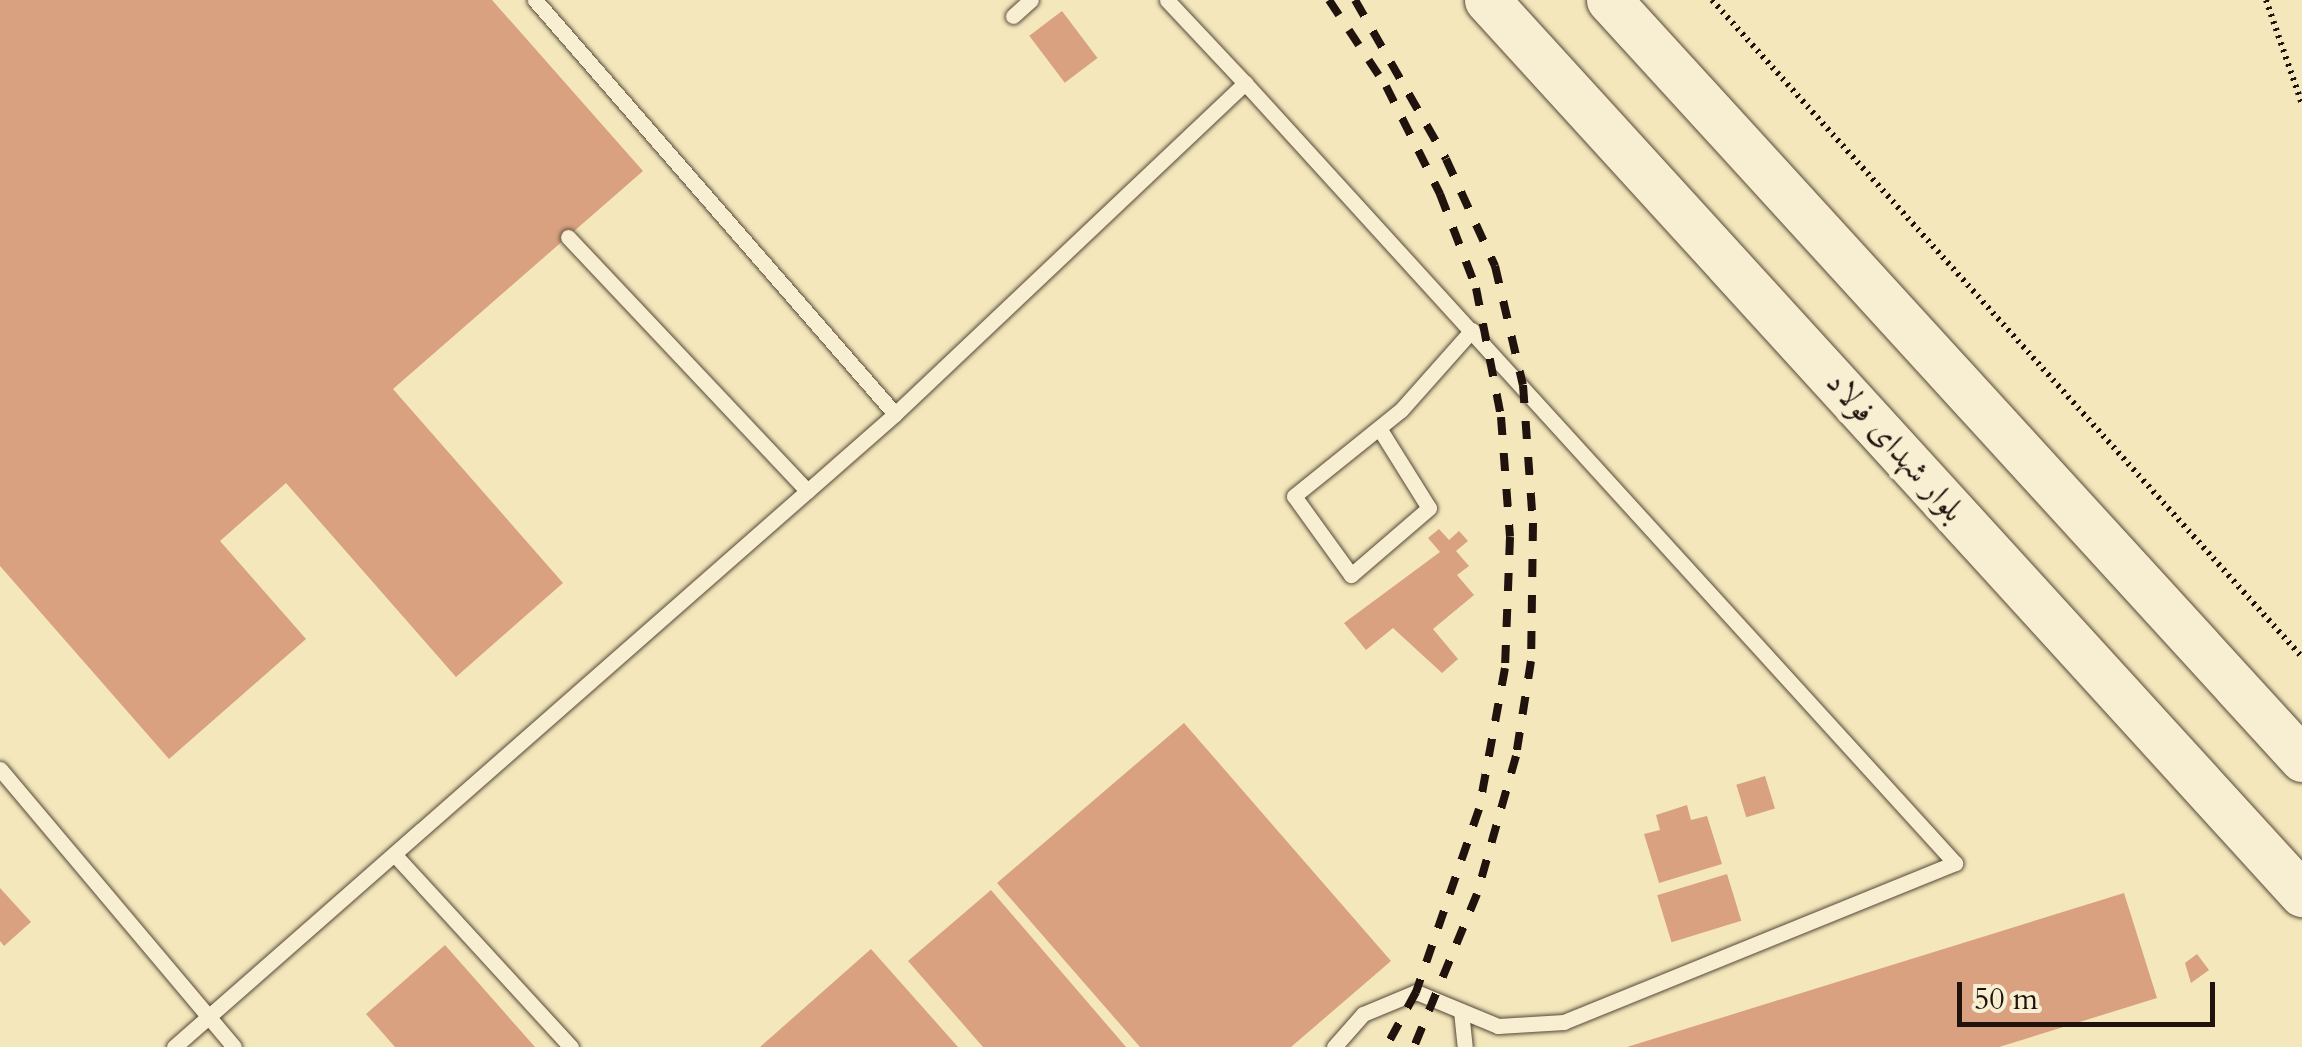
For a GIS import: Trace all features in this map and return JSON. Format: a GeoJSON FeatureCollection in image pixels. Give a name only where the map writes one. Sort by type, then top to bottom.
{"type":"FeatureCollection","features":[{"type":"Feature","properties":{"kind":"street","name":"بلوار شهدای فولاد"},"geometry":{"type":"LineString","coordinates":[[1486,0],[2302,894]]}},
{"type":"Feature","properties":{"kind":"street"},"geometry":{"type":"LineString","coordinates":[[1609,0],[2302,760]]}},
{"type":"Feature","properties":{"kind":"lane"},"geometry":{"type":"LineString","coordinates":[[535,0],[895,414]]}},
{"type":"Feature","properties":{"kind":"lane"},"geometry":{"type":"LineString","coordinates":[[1012,16],[1031,0]]}},
{"type":"Feature","properties":{"kind":"lane"},"geometry":{"type":"LineString","coordinates":[[1166,0],[1472,330],[1955,863],[1564,1022],[1498,1026],[1416,992],[1363,1014],[1334,1047]]}},
{"type":"Feature","properties":{"kind":"lane"},"geometry":{"type":"LineString","coordinates":[[174,1047],[895,414],[1244,83]]}},
{"type":"Feature","properties":{"kind":"lane"},"geometry":{"type":"LineString","coordinates":[[568,237],[807,491]]}},
{"type":"Feature","properties":{"kind":"lane"},"geometry":{"type":"LineString","coordinates":[[1379,428],[1429,508],[1351,575],[1294,496],[1379,428],[1472,330]]}},
{"type":"Feature","properties":{"kind":"lane"},"geometry":{"type":"LineString","coordinates":[[0,769],[234,1047]]}},
{"type":"Feature","properties":{"kind":"lane"},"geometry":{"type":"LineString","coordinates":[[394,854],[570,1047]]}},
{"type":"Feature","properties":{"kind":"lane"},"geometry":{"type":"LineString","coordinates":[[1461,1011],[1465,1047]]}},
{"type":"Feature","properties":{"kind":"path"},"geometry":{"type":"LineString","coordinates":[[1712,0],[2302,657]]}},
{"type":"Feature","properties":{"kind":"path"},"geometry":{"type":"LineString","coordinates":[[2266,0],[2302,104]]}},
{"type":"Feature","properties":{"kind":"building"},"geometry":{"type":"Polygon","coordinates":[[[0,0],[492,0],[643,171],[393,389],[563,583],[456,677],[286,483],[220,541],[306,639],[169,759],[0,566],[0,0]]]}},
{"type":"Feature","properties":{"kind":"building"},"geometry":{"type":"Polygon","coordinates":[[[1062,11],[1098,58],[1065,83],[1029,36],[1062,11]]]}},
{"type":"Feature","properties":{"kind":"building"},"geometry":{"type":"Polygon","coordinates":[[[1439,529],[1449,540],[1459,531],[1468,541],[1456,551],[1469,566],[1457,575],[1474,595],[1433,629],[1458,659],[1442,673],[1393,628],[1366,650],[1344,623],[1440,552],[1428,538],[1439,529]]]}},
{"type":"Feature","properties":{"kind":"building"},"geometry":{"type":"Polygon","coordinates":[[[1184,723],[1391,961],[1291,1047],[1140,1047],[997,883],[1184,723]]]}},
{"type":"Feature","properties":{"kind":"building"},"geometry":{"type":"Polygon","coordinates":[[[1765,776],[1775,809],[1746,817],[1736,785],[1765,776]]]}},
{"type":"Feature","properties":{"kind":"building"},"geometry":{"type":"Polygon","coordinates":[[[1687,805],[1691,820],[1707,816],[1722,864],[1659,883],[1644,834],[1660,830],[1656,815],[1687,805]]]}},
{"type":"Feature","properties":{"kind":"building"},"geometry":{"type":"Polygon","coordinates":[[[1727,874],[1741,921],[1672,942],[1657,895],[1727,874]]]}},
{"type":"Feature","properties":{"kind":"building"},"geometry":{"type":"Polygon","coordinates":[[[0,888],[31,922],[4,946],[0,941],[0,888]]]}},
{"type":"Feature","properties":{"kind":"building"},"geometry":{"type":"Polygon","coordinates":[[[991,890],[1126,1047],[983,1047],[908,961],[991,890]]]}},
{"type":"Feature","properties":{"kind":"building"},"geometry":{"type":"Polygon","coordinates":[[[2124,893],[2157,998],[1999,1047],[1627,1047],[2124,893]]]}},
{"type":"Feature","properties":{"kind":"building"},"geometry":{"type":"Polygon","coordinates":[[[445,945],[535,1047],[395,1047],[366,1014],[445,945]]]}},
{"type":"Feature","properties":{"kind":"building"},"geometry":{"type":"Polygon","coordinates":[[[871,949],[958,1047],[760,1047],[871,949]]]}},
{"type":"Feature","properties":{"kind":"building"},"geometry":{"type":"Polygon","coordinates":[[[2197,954],[2209,970],[2191,983],[2185,963],[2197,954]]]}},
{"type":"Feature","properties":{"kind":"railway"},"geometry":{"type":"LineString","coordinates":[[1329,0],[1386,86],[1440,194],[1476,288],[1501,417],[1510,537],[1505,668],[1479,809],[1416,992],[1386,1047]]}},
{"type":"Feature","properties":{"kind":"railway"},"geometry":{"type":"LineString","coordinates":[[1355,0],[1446,159],[1495,266],[1523,385],[1533,523],[1531,661],[1516,756],[1477,894],[1414,1047]]}}]}
